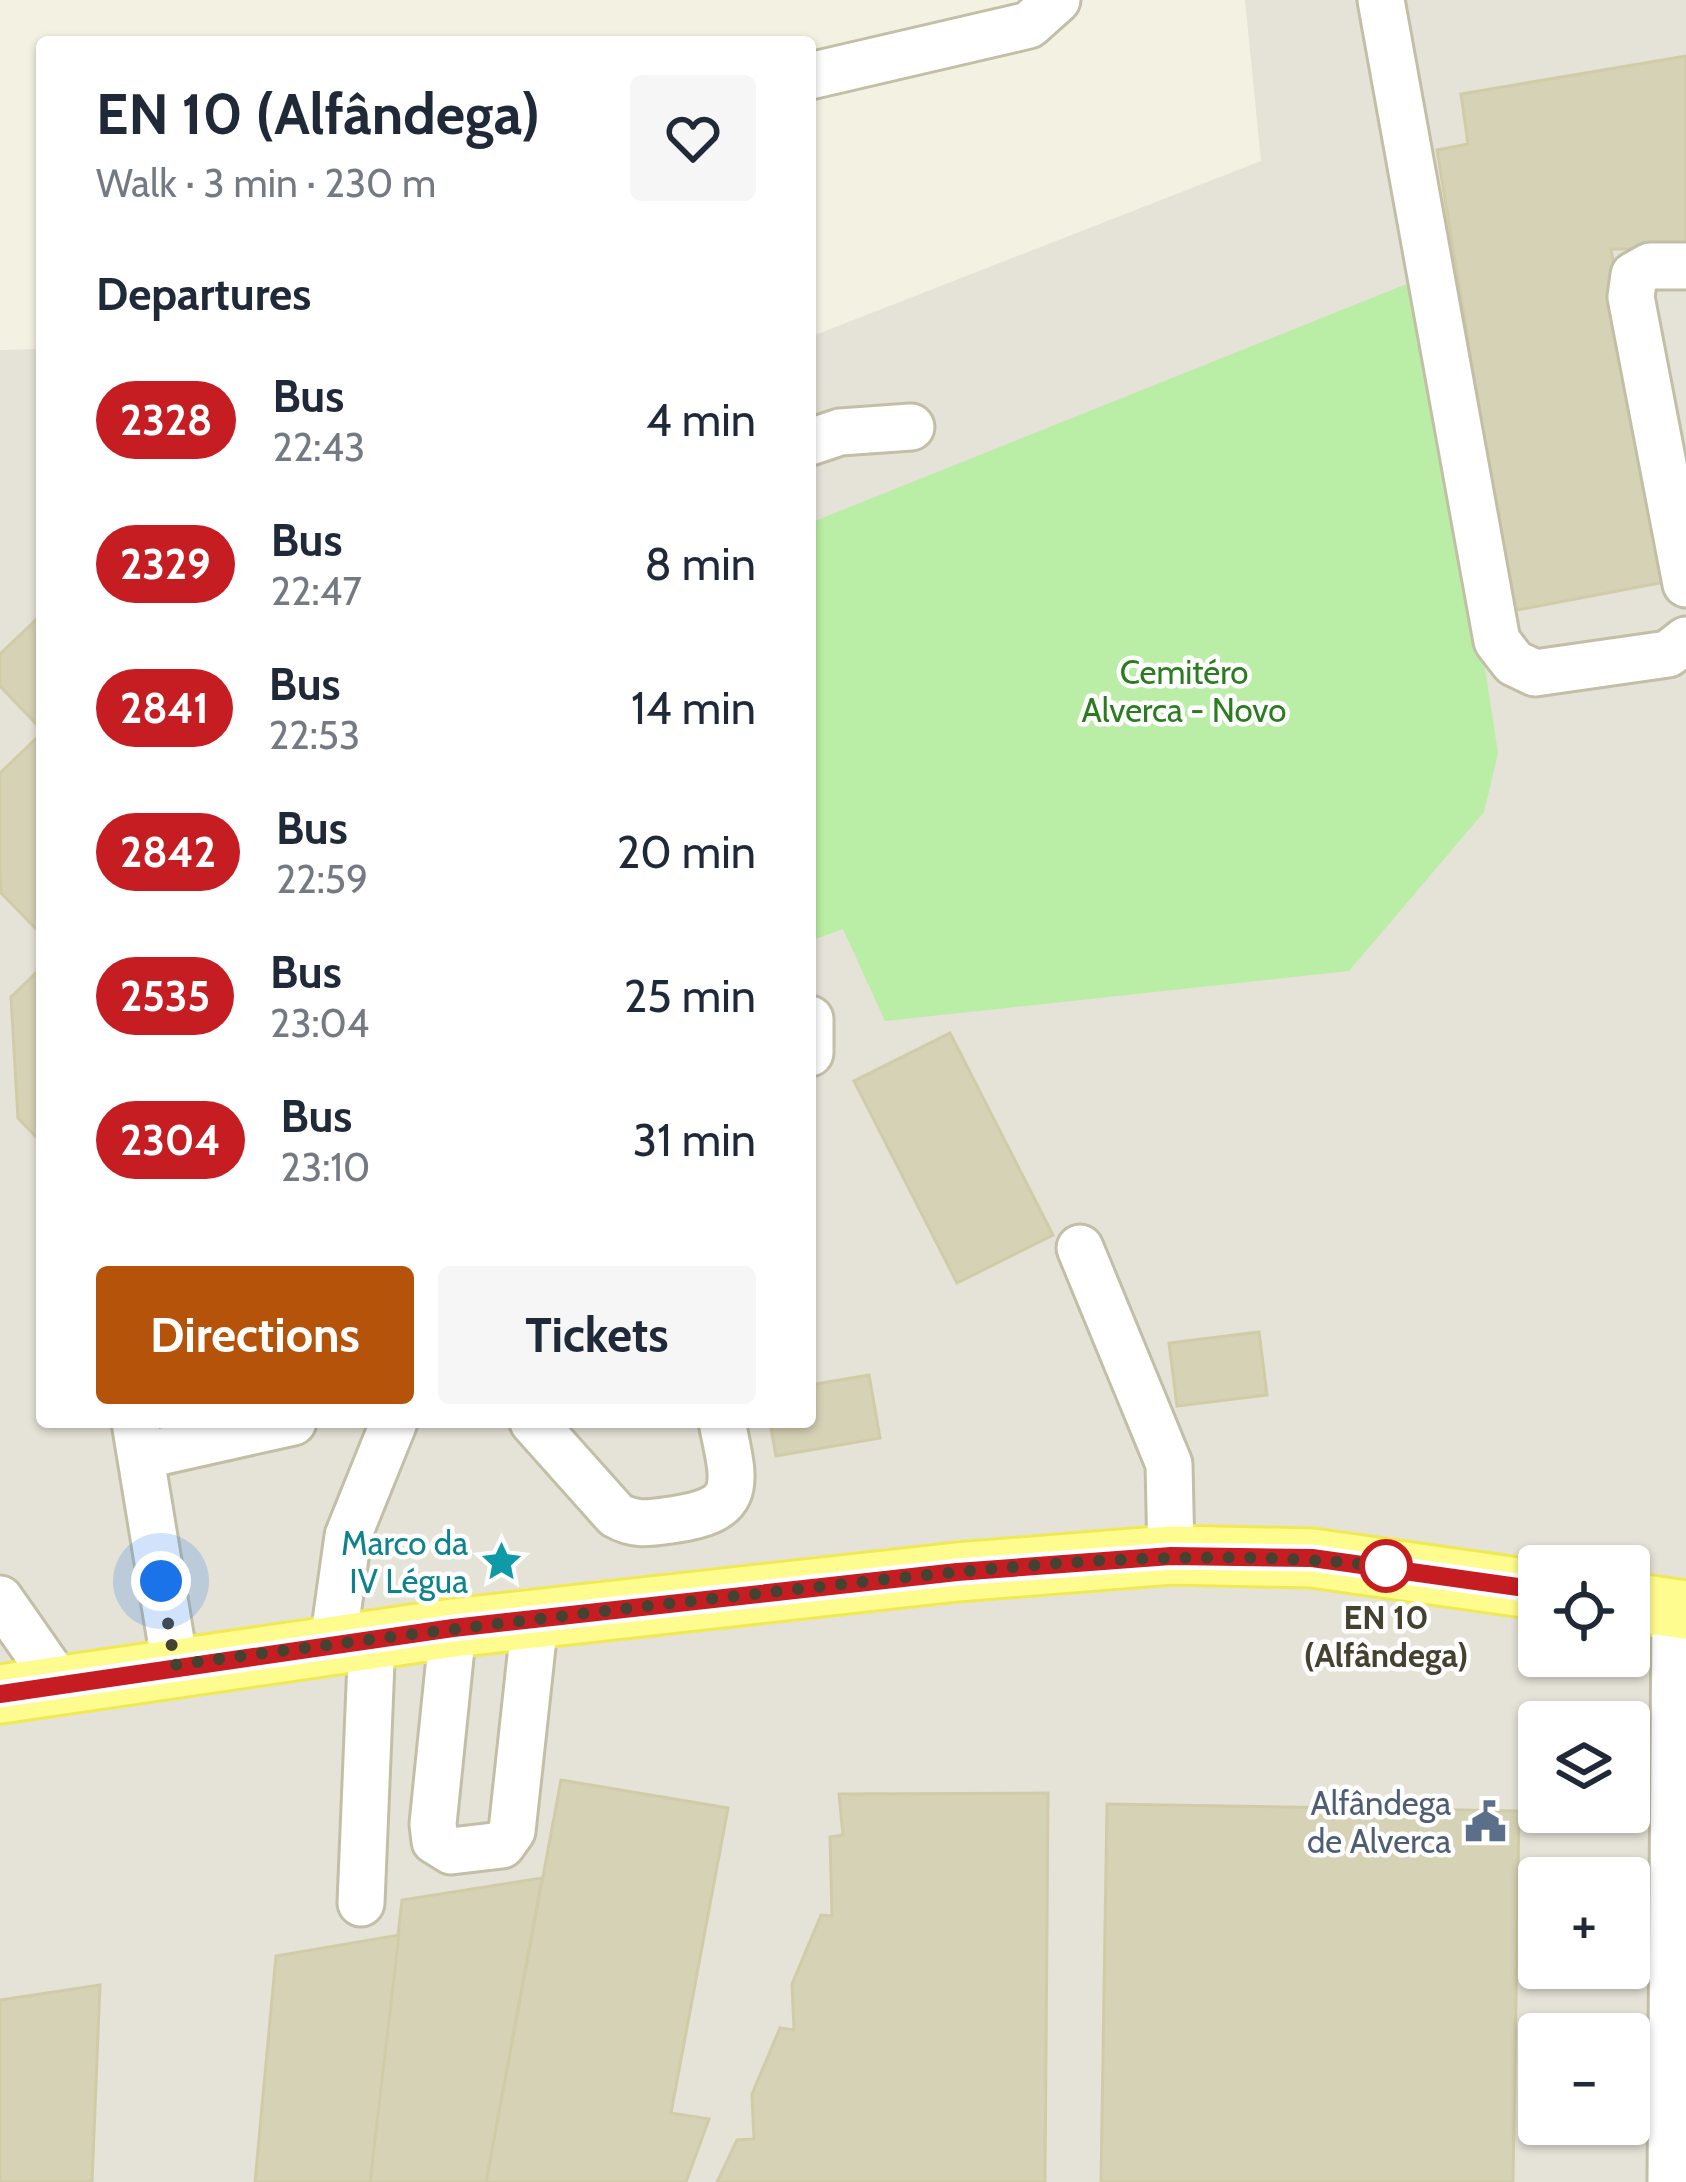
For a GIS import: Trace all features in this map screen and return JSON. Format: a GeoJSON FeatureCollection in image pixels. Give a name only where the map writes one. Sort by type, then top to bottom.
{"type":"FeatureCollection","features":[{"type":"Feature","properties":{"kind":"main road"},"geometry":{"type":"LineString","coordinates":[[0,1694],[175,1665],[535,1618],[957,1572],[1171,1556],[1312,1558],[1518,1587]]}},
{"type":"Feature","properties":{"kind":"street"},"geometry":{"type":"LineString","coordinates":[[816,75],[1029,25],[1057,0]]}},
{"type":"Feature","properties":{"kind":"street"},"geometry":{"type":"LineString","coordinates":[[1381,0],[1497,641],[1514,663],[1534,673],[1668,654],[1686,640]]}},
{"type":"Feature","properties":{"kind":"street"},"geometry":{"type":"LineString","coordinates":[[1686,266],[1650,266],[1634,275],[1631,297],[1686,584]]}},
{"type":"Feature","properties":{"kind":"street"},"geometry":{"type":"LineString","coordinates":[[816,440],[840,432],[911,427]]}},
{"type":"Feature","properties":{"kind":"street"},"geometry":{"type":"LineString","coordinates":[[1080,1248],[1169,1464],[1171,1556]]}},
{"type":"Feature","properties":{"kind":"street"},"geometry":{"type":"LineString","coordinates":[[175,1665],[138,1439],[238,1428]]}},
{"type":"Feature","properties":{"kind":"street"},"geometry":{"type":"LineString","coordinates":[[361,1903],[348,1536],[392,1428]]}},
{"type":"Feature","properties":{"kind":"street"},"geometry":{"type":"LineString","coordinates":[[538,1428],[616,1515],[634,1523],[708,1515],[720,1508],[734,1478],[723,1428]]}},
{"type":"Feature","properties":{"kind":"street"},"geometry":{"type":"LineString","coordinates":[[0,1598],[60,1684]]}},
{"type":"Feature","properties":{"kind":"street"},"geometry":{"type":"LineString","coordinates":[[1664,1607],[1671,2182]]}},
{"type":"Feature","properties":{"kind":"street"},"geometry":{"type":"LineString","coordinates":[[453,1628],[434,1824],[435,1841],[451,1851],[502,1845],[512,1831],[535,1618]]}},
{"type":"Feature","properties":{"kind":"shaded area"},"geometry":{"type":"Polygon","coordinates":[[[1245,0],[1686,0],[1686,2182],[0,2182],[0,350],[36,349],[36,1428],[816,1428],[816,335],[1261,161],[1245,0]]]}},
{"type":"Feature","properties":{"kind":"green space","name":"Cemitéro Alverca - Novo"},"geometry":{"type":"Polygon","coordinates":[[[1424,277],[1498,753],[1484,812],[1349,971],[885,1021],[843,929],[816,939],[816,521],[1424,277]]]}},
{"type":"Feature","properties":{"kind":"building"},"geometry":{"type":"Polygon","coordinates":[[[1686,56],[1686,249],[1611,249],[1670,581],[1512,611],[1437,150],[1468,144],[1461,94],[1686,56]]]}},
{"type":"Feature","properties":{"kind":"building"},"geometry":{"type":"Polygon","coordinates":[[[36,620],[36,724],[0,686],[0,654],[36,620]]]}},
{"type":"Feature","properties":{"kind":"building"},"geometry":{"type":"Polygon","coordinates":[[[36,739],[36,929],[1,893],[0,773],[36,739]]]}},
{"type":"Feature","properties":{"kind":"building"},"geometry":{"type":"Polygon","coordinates":[[[36,973],[36,1137],[18,1118],[11,997],[36,973]]]}},
{"type":"Feature","properties":{"kind":"building"},"geometry":{"type":"Polygon","coordinates":[[[950,1033],[1053,1235],[957,1283],[854,1081],[950,1033]]]}},
{"type":"Feature","properties":{"kind":"building"},"geometry":{"type":"Polygon","coordinates":[[[1259,1332],[1267,1395],[1177,1406],[1169,1343],[1259,1332]]]}},
{"type":"Feature","properties":{"kind":"building"},"geometry":{"type":"Polygon","coordinates":[[[869,1375],[880,1438],[776,1456],[771,1428],[816,1428],[816,1384],[869,1375]]]}},
{"type":"Feature","properties":{"kind":"building"},"geometry":{"type":"Polygon","coordinates":[[[561,1780],[728,1808],[671,2113],[709,2119],[686,2182],[486,2182],[561,1780]]]}},
{"type":"Feature","properties":{"kind":"building"},"geometry":{"type":"Polygon","coordinates":[[[1048,1793],[1045,2182],[717,2182],[737,2140],[754,2139],[752,2094],[780,2028],[794,2030],[792,1984],[821,1915],[832,1916],[830,1837],[843,1835],[839,1794],[1048,1793]]]}},
{"type":"Feature","properties":{"kind":"building"},"geometry":{"type":"Polygon","coordinates":[[[1107,1804],[1518,1811],[1513,2182],[1101,2182],[1107,1804]]]}},
{"type":"Feature","properties":{"kind":"building"},"geometry":{"type":"Polygon","coordinates":[[[542,1878],[486,2182],[370,2182],[402,1900],[542,1878]]]}},
{"type":"Feature","properties":{"kind":"building"},"geometry":{"type":"Polygon","coordinates":[[[399,1935],[370,2182],[255,2182],[276,1956],[399,1935]]]}},
{"type":"Feature","properties":{"kind":"building"},"geometry":{"type":"Polygon","coordinates":[[[100,1985],[92,2182],[0,2182],[0,2000],[100,1985]]]}},
{"type":"Feature","properties":{"kind":"bus line","name":"2328"},"geometry":{"type":"LineString","coordinates":[[0,1694],[453,1628],[957,1572],[1171,1556],[1312,1558],[1518,1587]]}},
{"type":"Feature","properties":{"kind":"place","name":"Marco da IV Légua"},"geometry":{"type":"Point","coordinates":[502,1562]}},
{"type":"Feature","properties":{"kind":"place","name":"EN 10 (Alfândega)"},"geometry":{"type":"Point","coordinates":[1386,1566]}},
{"type":"Feature","properties":{"kind":"place","name":"Alfândega de Alverca"},"geometry":{"type":"Point","coordinates":[1485,1822]}},
{"type":"Feature","properties":{"kind":"route"},"geometry":{"type":"LineString","coordinates":[[161,1581],[175,1665],[453,1628],[957,1572],[1171,1556],[1312,1558],[1390,1567],[1386,1566]]}}]}
